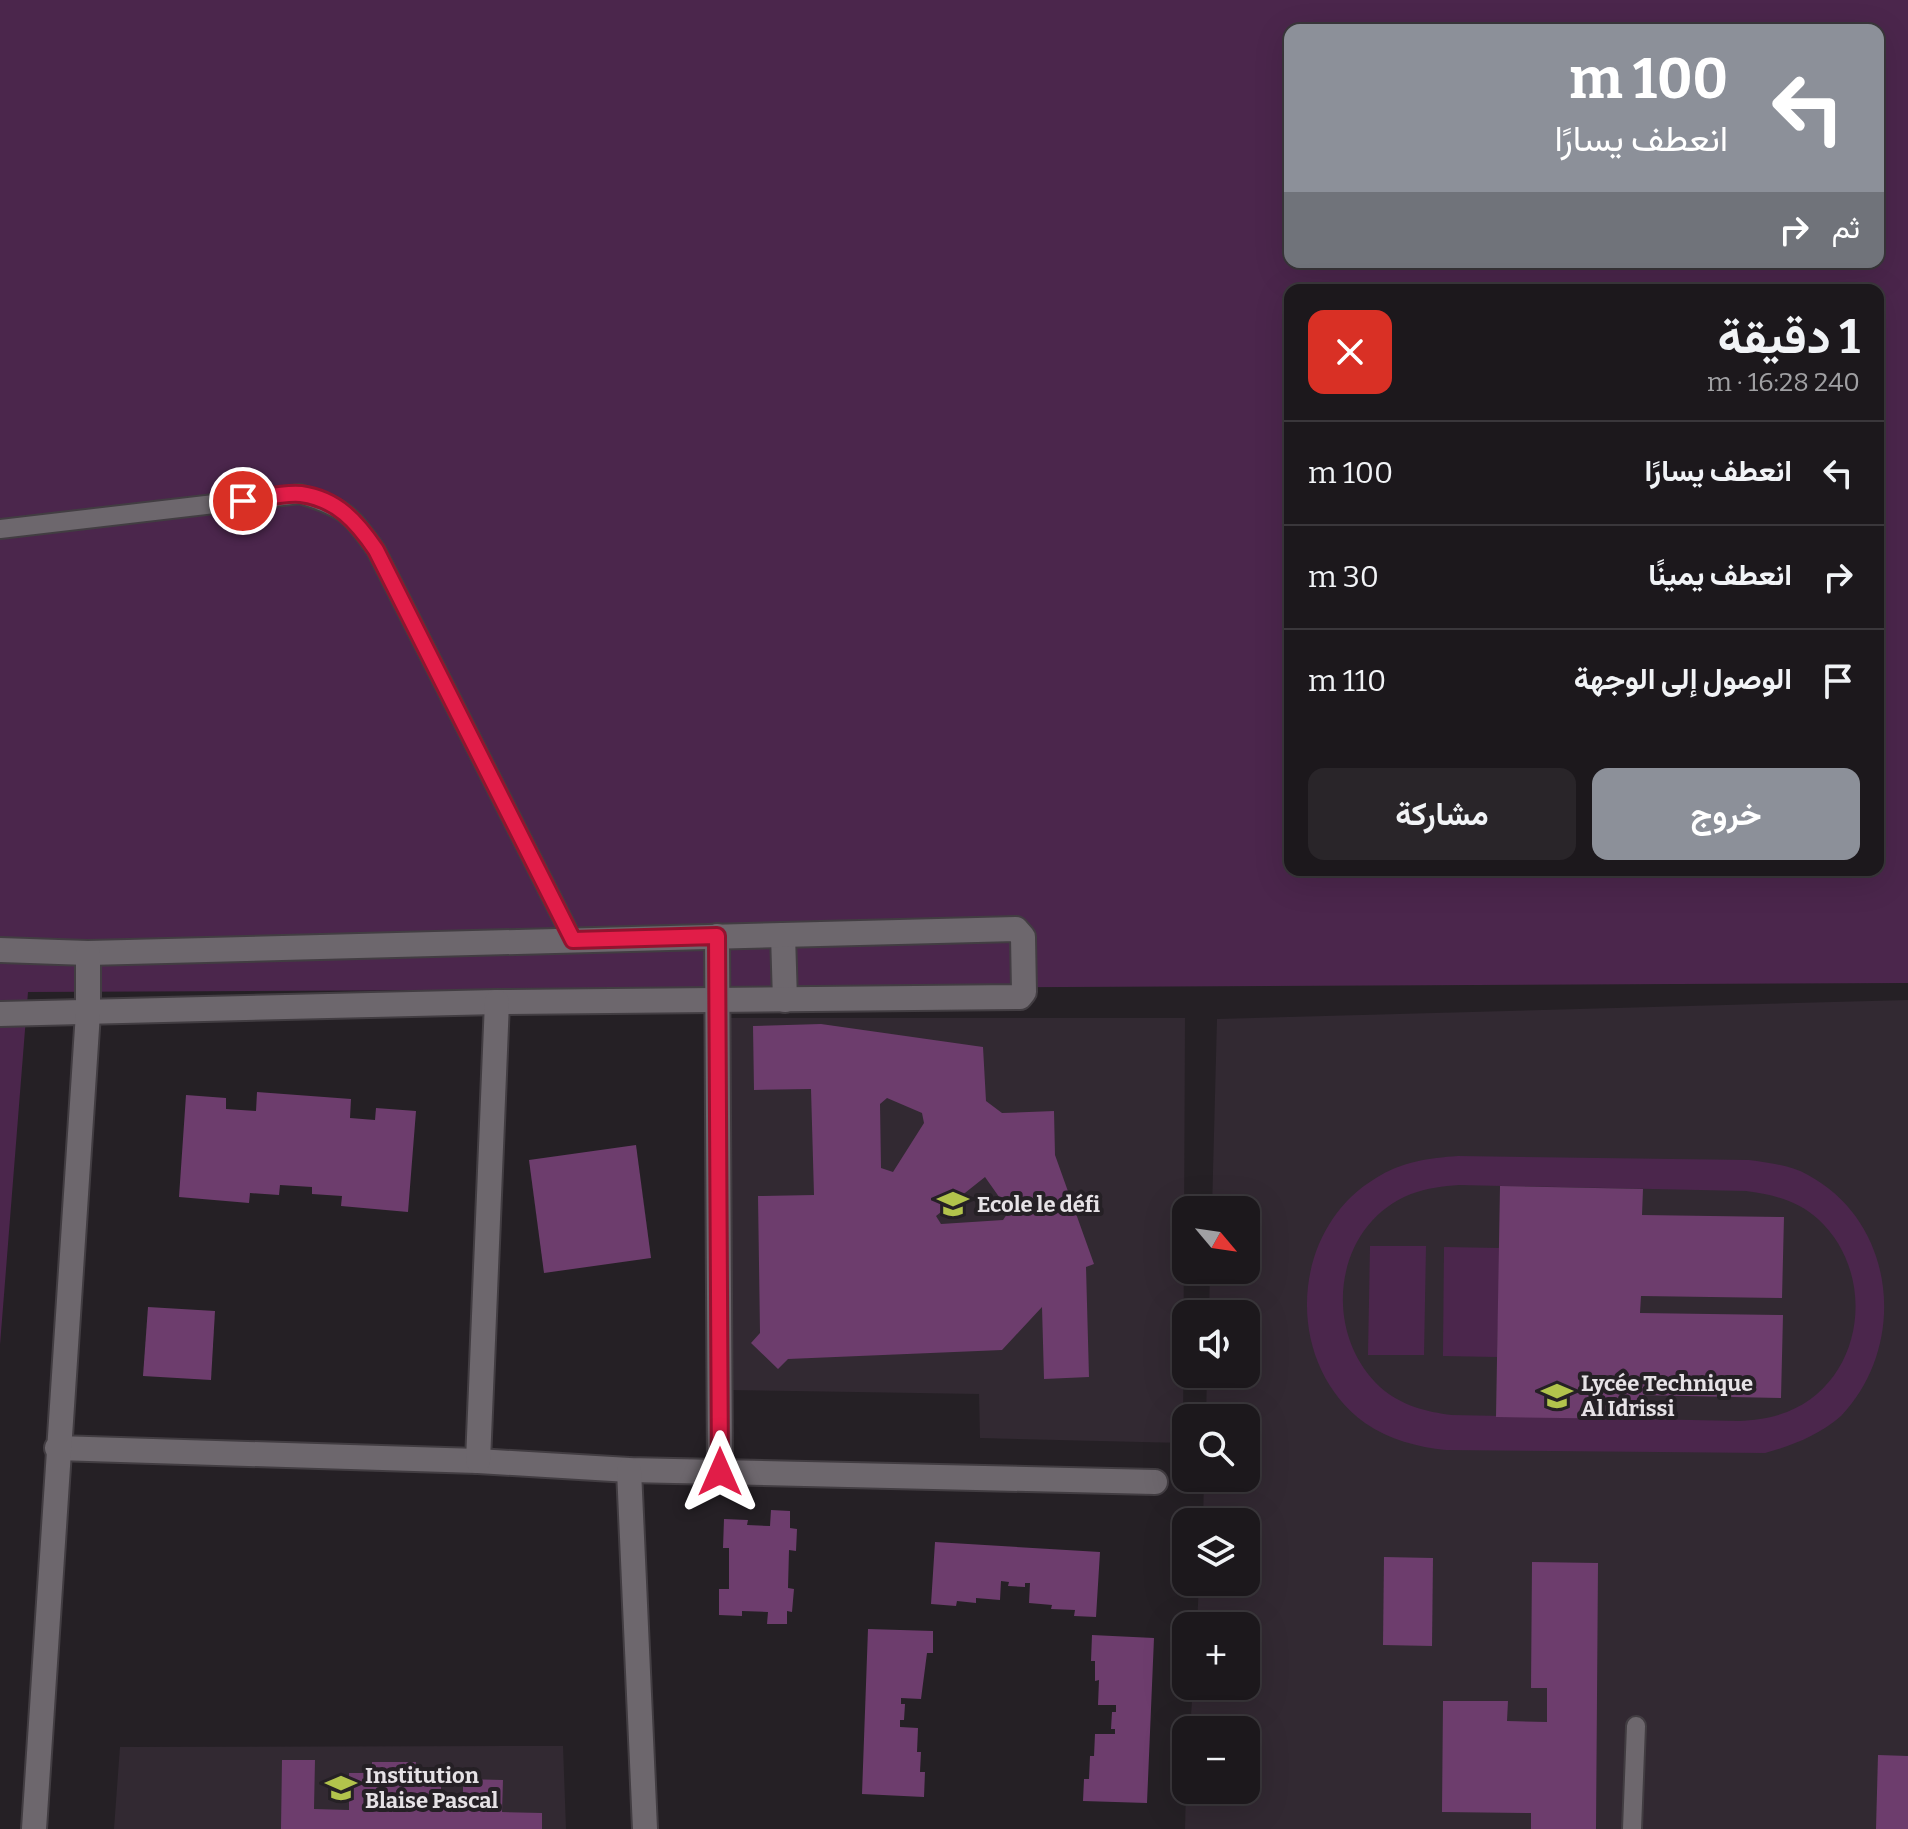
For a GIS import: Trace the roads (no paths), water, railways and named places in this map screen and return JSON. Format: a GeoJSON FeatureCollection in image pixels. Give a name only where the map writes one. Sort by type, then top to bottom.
{"type":"FeatureCollection","features":[{"type":"Feature","properties":{"kind":"street"},"geometry":{"type":"LineString","coordinates":[[0,950],[88,953],[1016,929],[1023,937],[1024,992],[1020,997],[497,1002],[0,1014]]}},
{"type":"Feature","properties":{"kind":"street"},"geometry":{"type":"LineString","coordinates":[[783,935],[785,1000]]}},
{"type":"Feature","properties":{"kind":"street"},"geometry":{"type":"LineString","coordinates":[[717,936],[720,1472]]}},
{"type":"Feature","properties":{"kind":"street"},"geometry":{"type":"LineString","coordinates":[[34,1829],[88,1013],[88,953]]}},
{"type":"Feature","properties":{"kind":"street"},"geometry":{"type":"LineString","coordinates":[[478,1461],[497,1002]]}},
{"type":"Feature","properties":{"kind":"street"},"geometry":{"type":"LineString","coordinates":[[57,1448],[478,1461],[629,1470],[1155,1482]]}},
{"type":"Feature","properties":{"kind":"street"},"geometry":{"type":"LineString","coordinates":[[629,1470],[645,1829]]}},
{"type":"Feature","properties":{"kind":"lane"},"geometry":{"type":"LineString","coordinates":[[0,529],[300,494],[336,505],[355,521],[376,550],[573,940]]}},
{"type":"Feature","properties":{"kind":"lane"},"geometry":{"type":"LineString","coordinates":[[1632,1829],[1636,1726]]}},
{"type":"Feature","properties":{"kind":"place","name":"Ecole le défi"},"geometry":{"type":"Point","coordinates":[953,1204]}},
{"type":"Feature","properties":{"kind":"place","name":"Lycée Technique Al Idrissi"},"geometry":{"type":"Point","coordinates":[1557,1396]}},
{"type":"Feature","properties":{"kind":"place","name":"Institution Blaise Pascal"},"geometry":{"type":"Point","coordinates":[341,1788]}}]}
